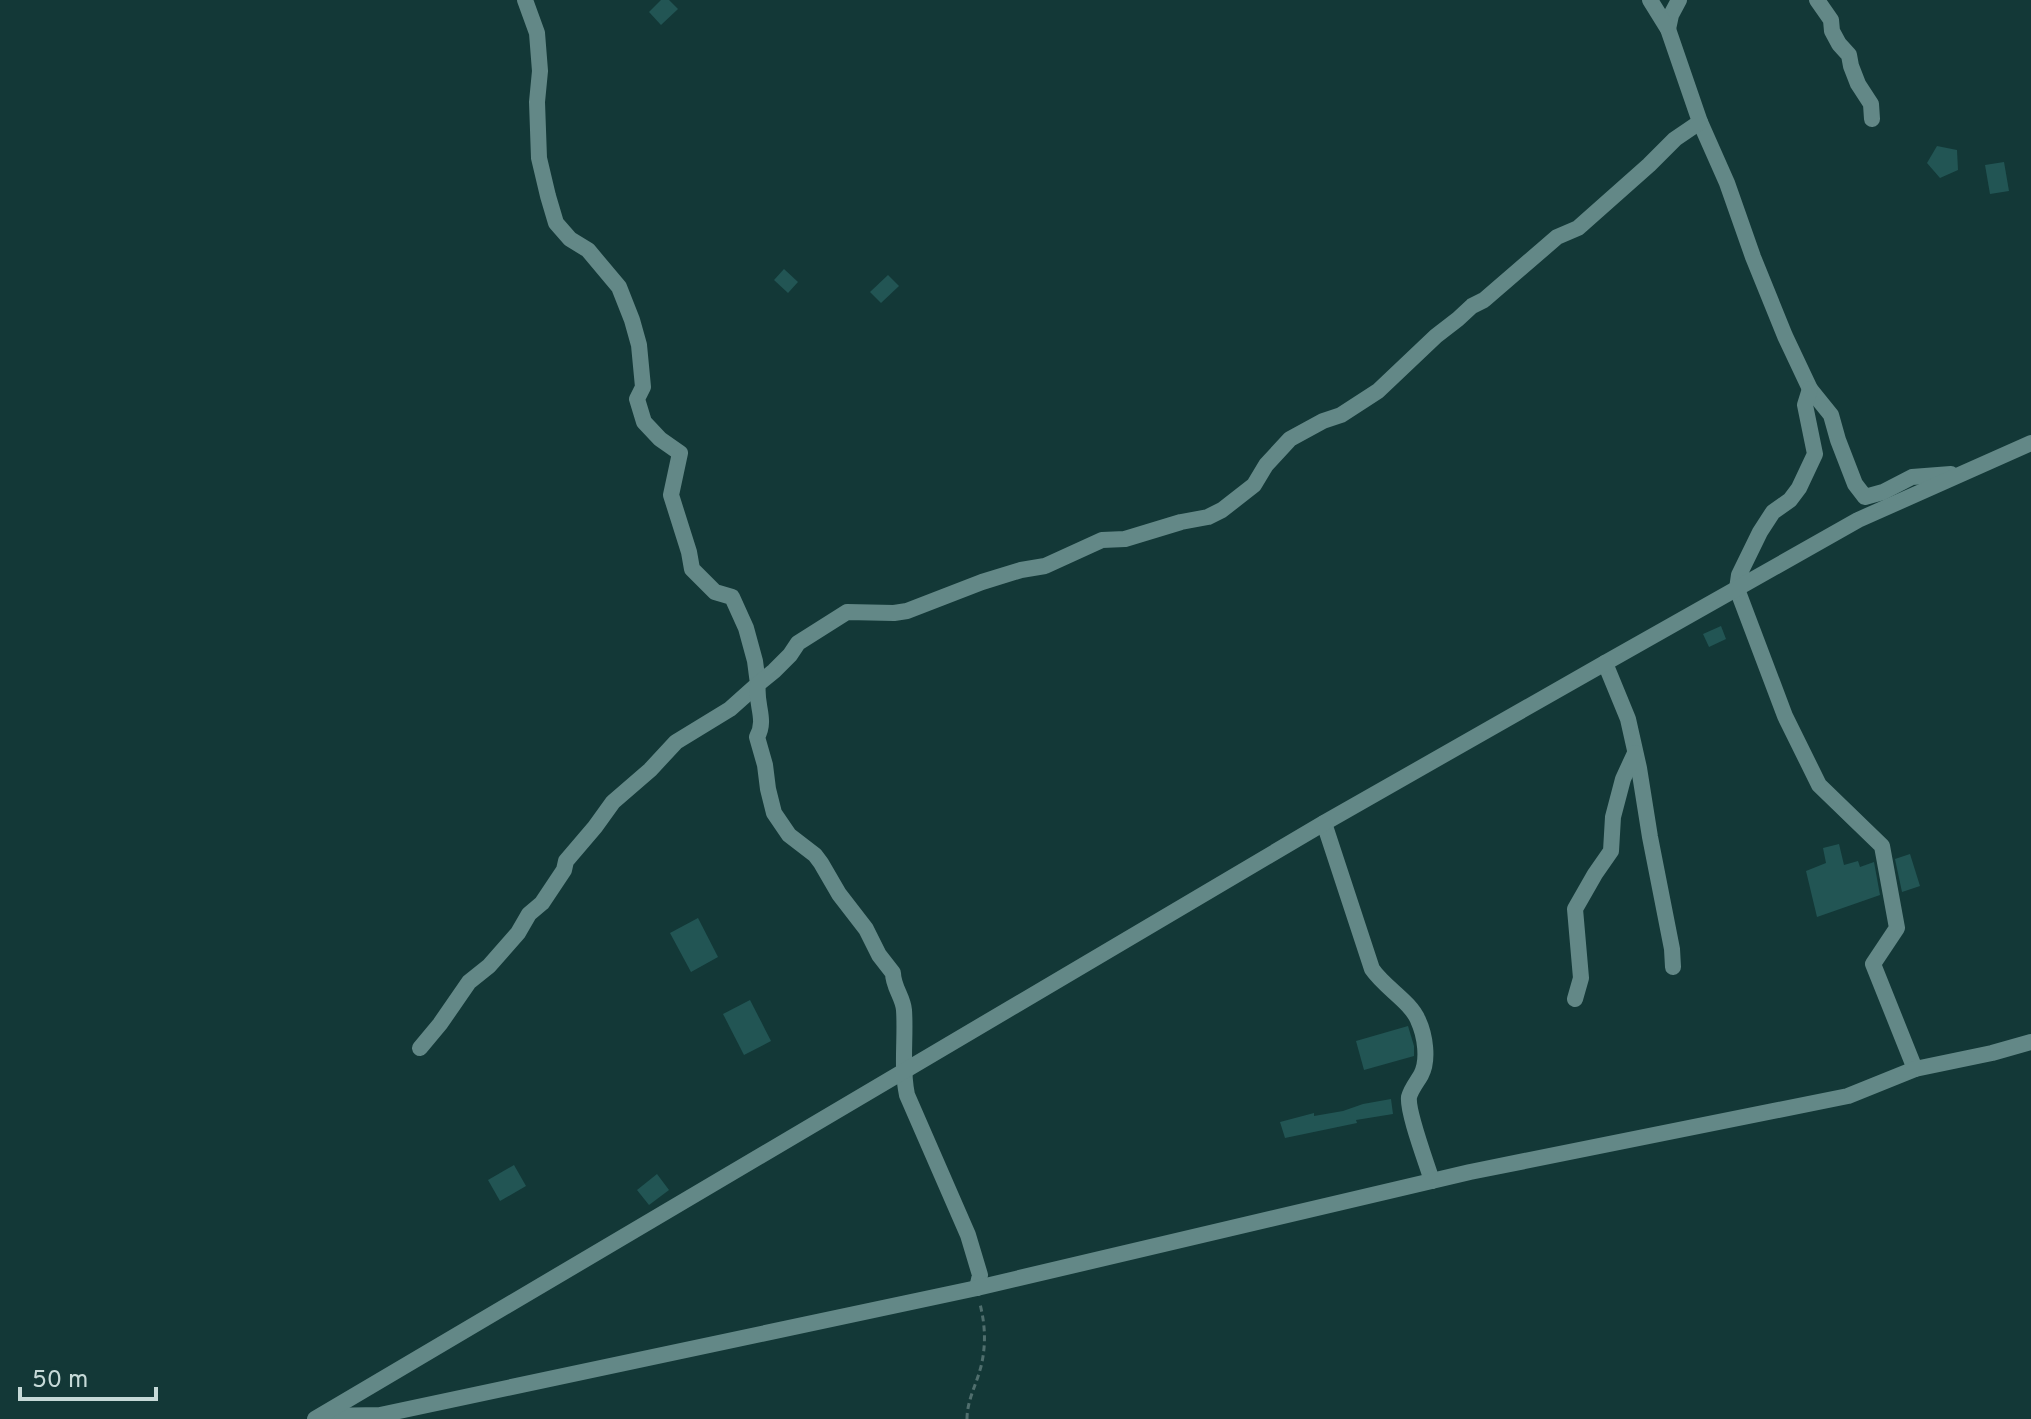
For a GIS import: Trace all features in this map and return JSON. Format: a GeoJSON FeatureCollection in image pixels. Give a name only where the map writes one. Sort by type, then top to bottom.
{"type":"FeatureCollection","features":[{"type":"Feature","properties":{"kind":"street"},"geometry":{"type":"LineString","coordinates":[[525,0],[537,33],[539,158],[556,223],[570,239],[588,250],[619,287],[639,345],[643,387],[637,399],[644,422],[660,439],[680,453],[671,495],[692,569],[715,592],[732,597],[746,628],[758,684],[762,727],[757,737],[774,813],[789,835],[821,863],[893,973],[893,982],[904,1007],[907,1095],[968,1235],[980,1275],[977,1288]]}},
{"type":"Feature","properties":{"kind":"street"},"geometry":{"type":"LineString","coordinates":[[1650,0],[1668,29],[1700,122],[1727,183],[1785,336],[1810,389],[1831,415],[1855,484],[1865,497],[1883,492],[1912,477],[1963,473]]}},
{"type":"Feature","properties":{"kind":"street"},"geometry":{"type":"LineString","coordinates":[[1668,29],[1679,0]]}},
{"type":"Feature","properties":{"kind":"street"},"geometry":{"type":"LineString","coordinates":[[1817,0],[1831,20],[1832,31],[1839,44],[1849,55],[1858,84],[1871,104],[1872,119]]}},
{"type":"Feature","properties":{"kind":"street"},"geometry":{"type":"LineString","coordinates":[[420,1048],[469,982],[489,966],[518,933],[529,914],[542,903],[564,870],[566,861],[613,802],[676,742],[730,709],[782,663],[798,643],[847,612],[907,611],[982,582],[1045,566],[1102,540],[1125,539],[1208,517],[1222,510],[1254,485],[1266,465],[1290,439],[1349,410],[1378,391],[1436,336],[1484,300],[1557,237],[1578,228],[1675,139],[1700,122]]}},
{"type":"Feature","properties":{"kind":"street"},"geometry":{"type":"LineString","coordinates":[[1810,389],[1805,405],[1815,454],[1799,488],[1790,500],[1773,512],[1760,532],[1739,575],[1737,589],[1785,716],[1819,785],[1882,846],[1897,928],[1873,964],[1915,1069]]}},
{"type":"Feature","properties":{"kind":"street"},"geometry":{"type":"LineString","coordinates":[[318,1417],[1324,823],[1605,663],[1858,520],[2031,443]]}},
{"type":"Feature","properties":{"kind":"street"},"geometry":{"type":"LineString","coordinates":[[1605,663],[1628,719],[1673,967]]}},
{"type":"Feature","properties":{"kind":"street"},"geometry":{"type":"LineString","coordinates":[[1575,999],[1581,978],[1575,909],[1611,851],[1613,817],[1623,779],[1635,753]]}},
{"type":"Feature","properties":{"kind":"street"},"geometry":{"type":"LineString","coordinates":[[1324,823],[1372,969],[1418,1019],[1426,1064],[1409,1099],[1432,1181]]}},
{"type":"Feature","properties":{"kind":"street"},"geometry":{"type":"LineString","coordinates":[[318,1417],[380,1415],[977,1288],[1432,1181],[1848,1096],[1915,1069],[2031,1042]]}},
{"type":"Feature","properties":{"kind":"path"},"geometry":{"type":"LineString","coordinates":[[967,1419],[967,1406],[982,1362],[985,1330],[977,1288]]}},
{"type":"Feature","properties":{"kind":"building"},"geometry":{"type":"Polygon","coordinates":[[[661,0],[669,0],[678,9],[661,25],[649,12],[661,0]]]}},
{"type":"Feature","properties":{"kind":"building"},"geometry":{"type":"Polygon","coordinates":[[[1937,146],[1957,150],[1958,170],[1940,178],[1927,163],[1937,146]]]}},
{"type":"Feature","properties":{"kind":"building"},"geometry":{"type":"Polygon","coordinates":[[[2004,162],[2009,191],[1990,194],[1985,165],[2004,162]]]}},
{"type":"Feature","properties":{"kind":"building"},"geometry":{"type":"Polygon","coordinates":[[[784,269],[798,282],[788,293],[774,280],[784,269]]]}},
{"type":"Feature","properties":{"kind":"building"},"geometry":{"type":"Polygon","coordinates":[[[888,275],[899,286],[881,303],[870,292],[888,275]]]}},
{"type":"Feature","properties":{"kind":"building"},"geometry":{"type":"Polygon","coordinates":[[[1721,626],[1726,639],[1709,647],[1703,634],[1721,626]]]}},
{"type":"Feature","properties":{"kind":"building"},"geometry":{"type":"Polygon","coordinates":[[[1839,844],[1844,865],[1858,861],[1860,867],[1874,862],[1880,895],[1817,917],[1806,871],[1826,863],[1823,848],[1839,844]]]}},
{"type":"Feature","properties":{"kind":"building"},"geometry":{"type":"Polygon","coordinates":[[[1910,854],[1920,886],[1902,892],[1895,859],[1910,854]]]}},
{"type":"Feature","properties":{"kind":"building"},"geometry":{"type":"Polygon","coordinates":[[[698,918],[718,957],[691,972],[670,933],[698,918]]]}},
{"type":"Feature","properties":{"kind":"building"},"geometry":{"type":"Polygon","coordinates":[[[750,1000],[771,1041],[744,1055],[723,1014],[750,1000]]]}},
{"type":"Feature","properties":{"kind":"building"},"geometry":{"type":"Polygon","coordinates":[[[1408,1026],[1414,1056],[1364,1070],[1356,1041],[1408,1026]]]}},
{"type":"Feature","properties":{"kind":"building"},"geometry":{"type":"Polygon","coordinates":[[[1391,1099],[1393,1114],[1285,1138],[1280,1122],[1314,1113],[1314,1116],[1343,1111],[1391,1099]]]}},
{"type":"Feature","properties":{"kind":"building"},"geometry":{"type":"Polygon","coordinates":[[[514,1165],[526,1186],[500,1201],[488,1180],[514,1165]]]}},
{"type":"Feature","properties":{"kind":"building"},"geometry":{"type":"Polygon","coordinates":[[[657,1174],[669,1190],[649,1205],[637,1190],[657,1174]]]}}]}
